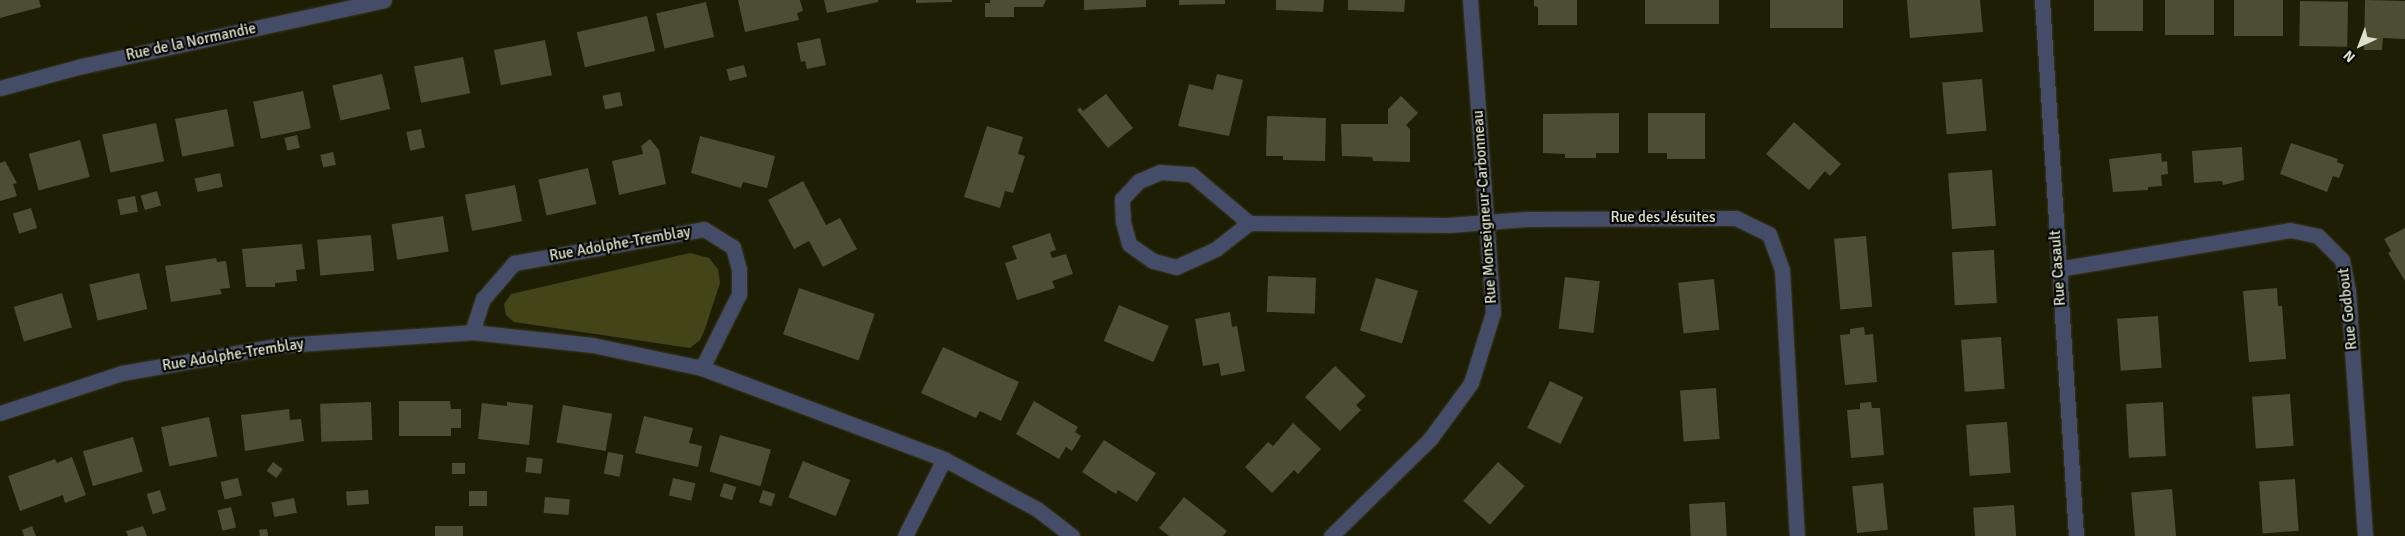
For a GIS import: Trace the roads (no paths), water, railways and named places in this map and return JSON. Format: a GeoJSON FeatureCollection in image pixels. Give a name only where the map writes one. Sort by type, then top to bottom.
{"type":"FeatureCollection","features":[{"type":"Feature","properties":{"kind":"street","name":"Rue de la Normandie"},"geometry":{"type":"LineString","coordinates":[[0,88],[82,66],[384,0]]}},
{"type":"Feature","properties":{"kind":"street","name":"Rue Monseigneur-Carbonneau"},"geometry":{"type":"LineString","coordinates":[[1331,536],[1430,439],[1471,383],[1493,313],[1470,0]]}},
{"type":"Feature","properties":{"kind":"street","name":"Rue Casault"},"geometry":{"type":"LineString","coordinates":[[2042,0],[2076,536]]}},
{"type":"Feature","properties":{"kind":"street"},"geometry":{"type":"LineString","coordinates":[[1160,172],[1191,174],[1249,224],[1216,249],[1176,267],[1153,261],[1129,244],[1123,221],[1122,198],[1139,181],[1160,172]]}},
{"type":"Feature","properties":{"kind":"street","name":"Rue des Jésuites"},"geometry":{"type":"LineString","coordinates":[[1249,224],[1486,224],[1527,219],[1736,218],[1769,234],[1782,270],[1797,536]]}},
{"type":"Feature","properties":{"kind":"street","name":"Rue Adolphe-Tremblay"},"geometry":{"type":"LineString","coordinates":[[472,332],[482,299],[514,263],[704,229],[733,247],[739,269],[739,294],[702,368]]}},
{"type":"Feature","properties":{"kind":"street","name":"Rue Godbout"},"geometry":{"type":"LineString","coordinates":[[2058,269],[2290,230],[2318,236],[2342,260],[2348,292],[2365,536]]}},
{"type":"Feature","properties":{"kind":"street","name":"Rue Adolphe-Tremblay"},"geometry":{"type":"LineString","coordinates":[[0,414],[122,372],[283,345],[472,332],[592,345],[702,368],[944,459],[1037,509],[1072,536]]}},
{"type":"Feature","properties":{"kind":"street"},"geometry":{"type":"LineString","coordinates":[[906,536],[944,459]]}}]}
